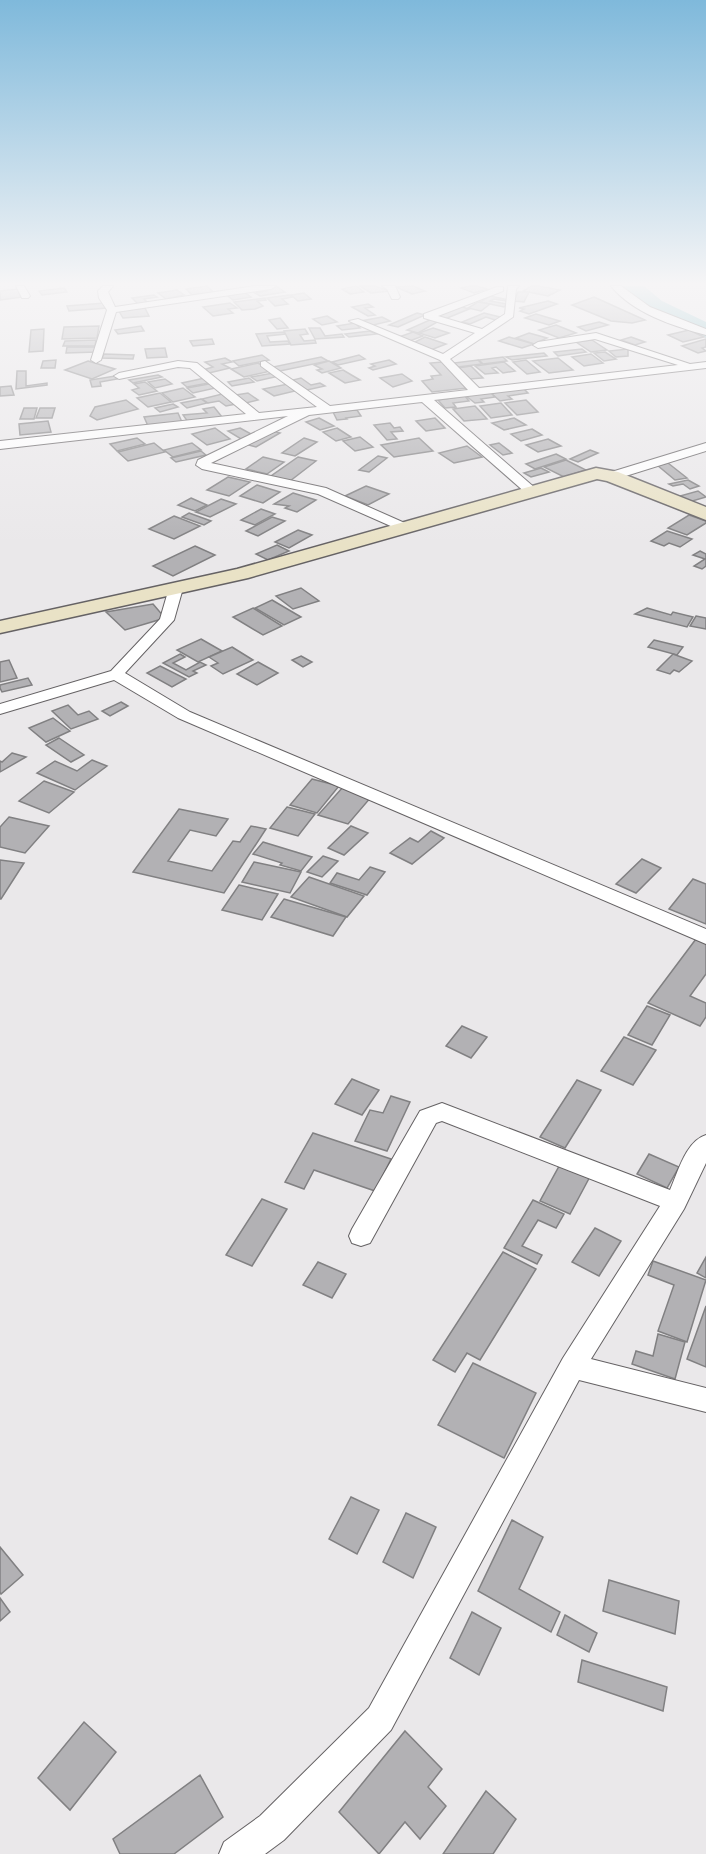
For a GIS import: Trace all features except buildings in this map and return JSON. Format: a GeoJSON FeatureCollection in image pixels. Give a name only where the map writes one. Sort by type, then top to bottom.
{"type":"FeatureCollection","features":[{"type":"Feature","properties":{"kind":"street"},"geometry":{"type":"LineString","coordinates":[[119,376],[136,373]]}},
{"type":"Feature","properties":{"kind":"street"},"geometry":{"type":"LineString","coordinates":[[203,373],[225,388],[256,416]]}},
{"type":"Feature","properties":{"kind":"street"},"geometry":{"type":"LineString","coordinates":[[277,373],[328,410]]}},
{"type":"Feature","properties":{"kind":"street"},"geometry":{"type":"LineString","coordinates":[[458,373],[475,391]]}},
{"type":"Feature","properties":{"kind":"street"},"geometry":{"type":"LineString","coordinates":[[0,445],[426,399],[634,373]]}},
{"type":"Feature","properties":{"kind":"street"},"geometry":{"type":"LineString","coordinates":[[426,399],[531,491]]}},
{"type":"Feature","properties":{"kind":"street"},"geometry":{"type":"LineString","coordinates":[[306,412],[249,439],[202,465],[322,492],[402,527]]}},
{"type":"Feature","properties":{"kind":"street"},"geometry":{"type":"LineString","coordinates":[[612,476],[706,447]]}},
{"type":"Feature","properties":{"kind":"street"},"geometry":{"type":"LineString","coordinates":[[0,627],[241,574],[596,473],[612,476],[706,514]]}},
{"type":"Feature","properties":{"kind":"street"},"geometry":{"type":"LineString","coordinates":[[0,709],[116,674],[167,620],[176,588]]}},
{"type":"Feature","properties":{"kind":"street"},"geometry":{"type":"LineString","coordinates":[[116,674],[184,715],[706,937]]}},
{"type":"Feature","properties":{"kind":"street"},"geometry":{"type":"LineString","coordinates":[[361,1236],[428,1117],[442,1112],[676,1202]]}},
{"type":"Feature","properties":{"kind":"street"},"geometry":{"type":"LineString","coordinates":[[236,1854],[272,1828],[380,1719],[572,1366],[676,1202],[700,1151],[706,1144]]}},
{"type":"Feature","properties":{"kind":"street"},"geometry":{"type":"LineString","coordinates":[[572,1366],[706,1400]]}}]}
